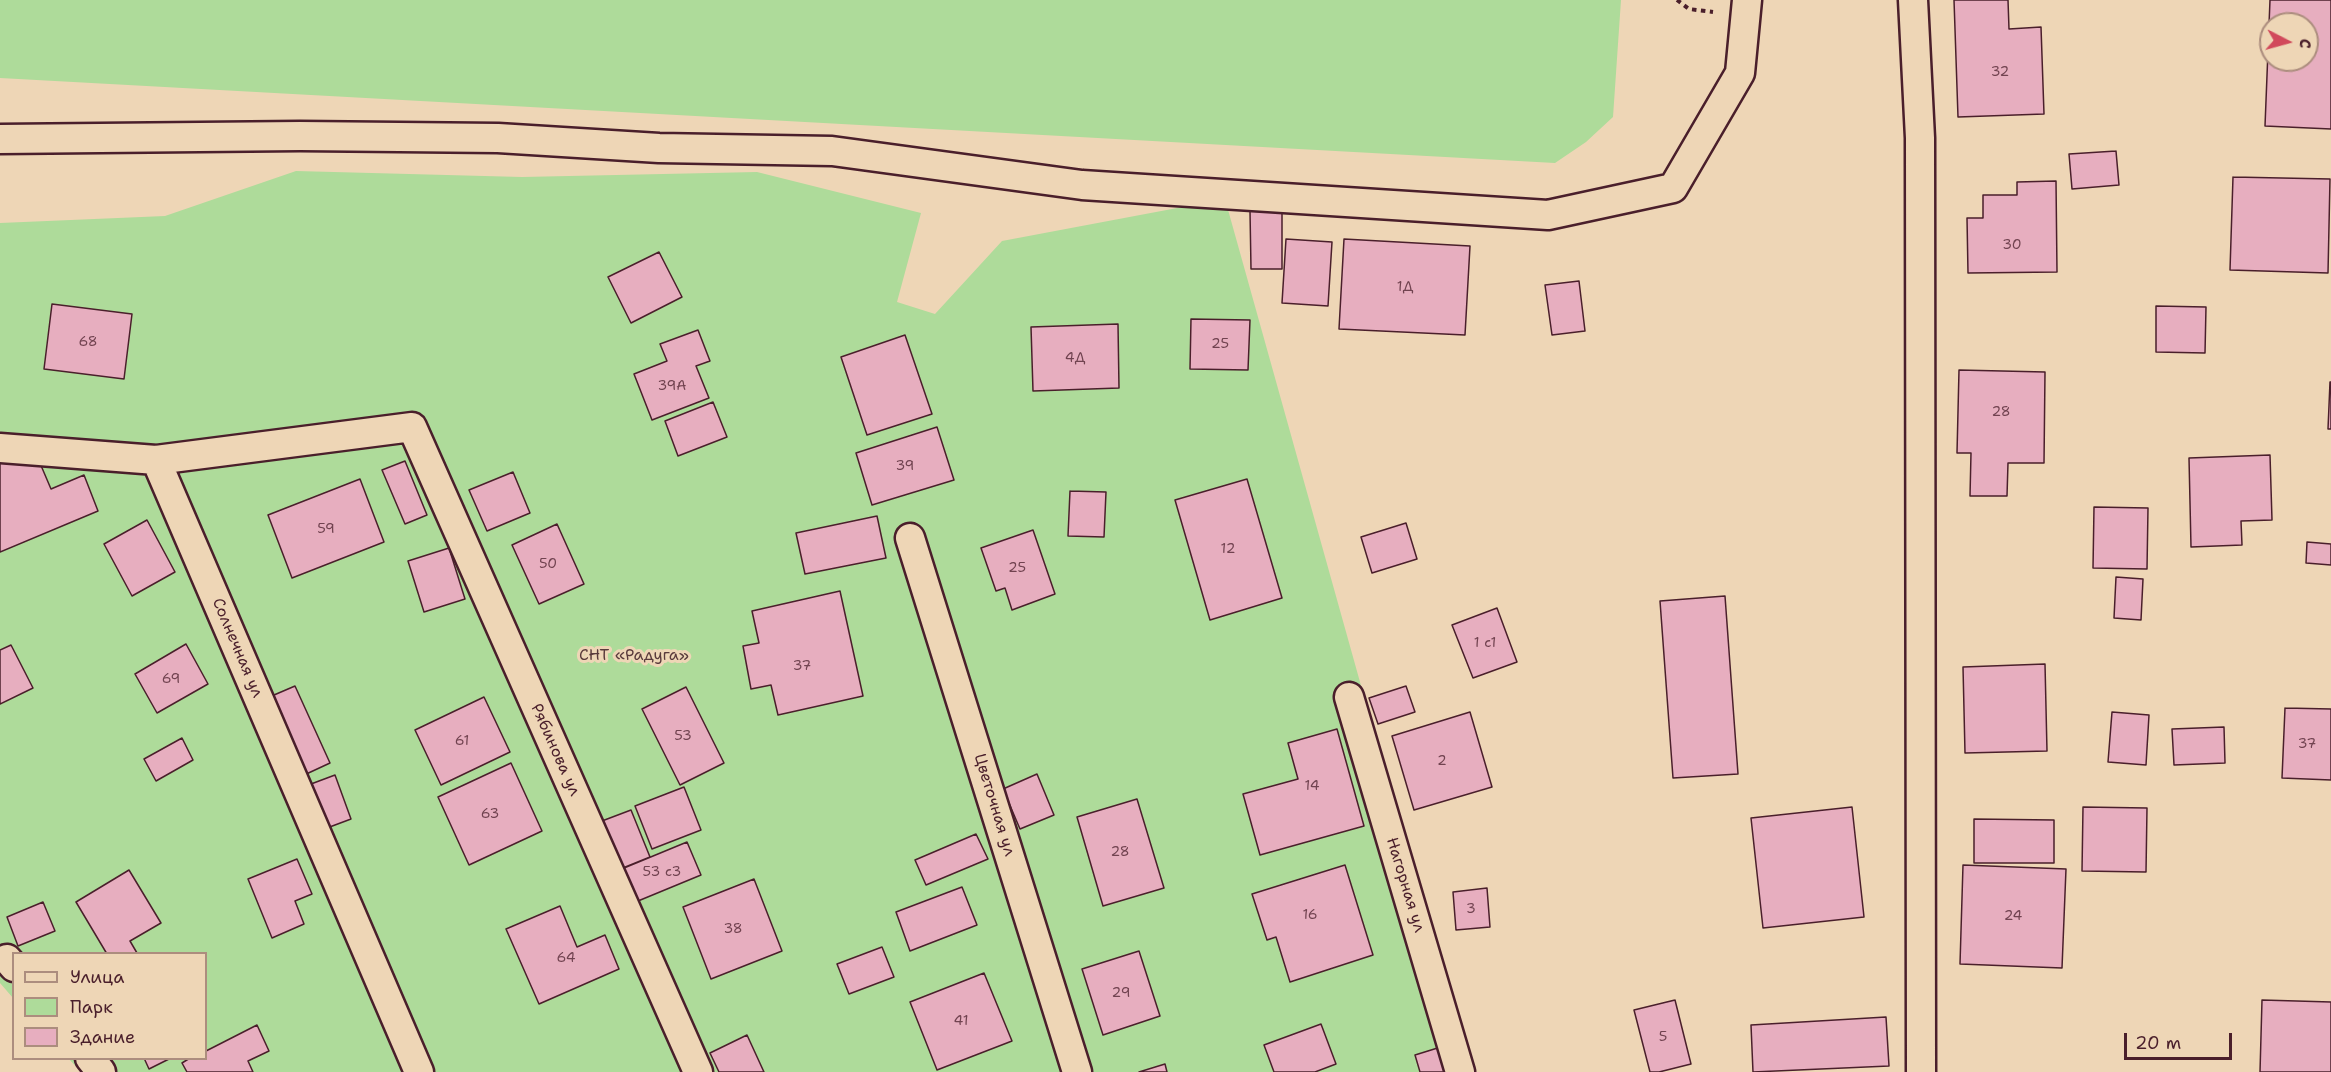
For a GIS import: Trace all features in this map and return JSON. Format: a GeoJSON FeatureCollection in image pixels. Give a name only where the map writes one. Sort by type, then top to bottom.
{"type":"FeatureCollection","features":[{"type":"Feature","properties":{"kind":"street"},"geometry":{"type":"LineString","coordinates":[[0,139],[300,136],[452,138],[659,148],[832,151],[1082,185],[1548,215],[1673,188],[1740,73],[1747,0]]}},
{"type":"Feature","properties":{"kind":"street"},"geometry":{"type":"LineString","coordinates":[[1913,0],[1920,138],[1921,1072]]}},
{"type":"Feature","properties":{"kind":"street","name":"Рябинова ул"},"geometry":{"type":"LineString","coordinates":[[156,460],[412,427],[698,1072]]}},
{"type":"Feature","properties":{"kind":"street"},"geometry":{"type":"LineString","coordinates":[[0,448],[156,460]]}},
{"type":"Feature","properties":{"kind":"street","name":"Солнечная ул"},"geometry":{"type":"LineString","coordinates":[[156,460],[419,1072]]}},
{"type":"Feature","properties":{"kind":"street","name":"Цветочная ул"},"geometry":{"type":"LineString","coordinates":[[910,538],[1077,1072]]}},
{"type":"Feature","properties":{"kind":"street","name":"Нагорная ул"},"geometry":{"type":"LineString","coordinates":[[1349,697],[1460,1072]]}},
{"type":"Feature","properties":{"kind":"street"},"geometry":{"type":"LineString","coordinates":[[91,1060],[101,1072]]}},
{"type":"Feature","properties":{"kind":"green space"},"geometry":{"type":"Polygon","coordinates":[[[0,0],[1621,0],[1613,117],[1586,142],[1555,163],[0,78],[0,0]]]}},
{"type":"Feature","properties":{"kind":"green space","name":"СНТ «Радуга»"},"geometry":{"type":"Polygon","coordinates":[[[296,171],[522,177],[757,172],[921,213],[897,302],[935,314],[1002,241],[1225,199],[1469,1072],[81,1072],[70,1060],[207,1060],[207,952],[12,952],[12,997],[0,983],[0,223],[165,216],[296,171]]]}},
{"type":"Feature","properties":{"kind":"building"},"geometry":{"type":"Polygon","coordinates":[[[1954,0],[2008,0],[2009,29],[2041,27],[2044,114],[1958,117],[1954,0]]]}},
{"type":"Feature","properties":{"kind":"building"},"geometry":{"type":"Polygon","coordinates":[[[2270,0],[2331,0],[2331,129],[2265,126],[2267,72],[2319,72],[2319,12],[2270,12],[2270,0]]]}},
{"type":"Feature","properties":{"kind":"building"},"geometry":{"type":"Polygon","coordinates":[[[2116,151],[2119,185],[2072,189],[2069,154],[2116,151]]]}},
{"type":"Feature","properties":{"kind":"building"},"geometry":{"type":"Polygon","coordinates":[[[2233,177],[2330,179],[2328,273],[2230,270],[2233,177]]]}},
{"type":"Feature","properties":{"kind":"building"},"geometry":{"type":"Polygon","coordinates":[[[2056,181],[2057,272],[1968,273],[1967,218],[1983,218],[1983,195],[2017,195],[2017,182],[2056,181]]]}},
{"type":"Feature","properties":{"kind":"building"},"geometry":{"type":"Polygon","coordinates":[[[1250,211],[1282,211],[1282,269],[1251,269],[1250,211]]]}},
{"type":"Feature","properties":{"kind":"building"},"geometry":{"type":"Polygon","coordinates":[[[1286,239],[1332,242],[1328,306],[1282,303],[1286,239]]]}},
{"type":"Feature","properties":{"kind":"building"},"geometry":{"type":"Polygon","coordinates":[[[1344,239],[1470,246],[1465,335],[1339,329],[1344,239]]]}},
{"type":"Feature","properties":{"kind":"building"},"geometry":{"type":"Polygon","coordinates":[[[659,252],[682,297],[631,323],[608,277],[659,252]]]}},
{"type":"Feature","properties":{"kind":"building"},"geometry":{"type":"Polygon","coordinates":[[[1579,281],[1585,331],[1552,335],[1545,285],[1579,281]]]}},
{"type":"Feature","properties":{"kind":"building"},"geometry":{"type":"Polygon","coordinates":[[[52,304],[132,314],[124,379],[44,369],[52,304]]]}},
{"type":"Feature","properties":{"kind":"building"},"geometry":{"type":"Polygon","coordinates":[[[2156,306],[2206,307],[2205,353],[2156,352],[2156,306]]]}},
{"type":"Feature","properties":{"kind":"building"},"geometry":{"type":"Polygon","coordinates":[[[1191,319],[1250,320],[1248,370],[1190,369],[1191,319]]]}},
{"type":"Feature","properties":{"kind":"building"},"geometry":{"type":"Polygon","coordinates":[[[1118,324],[1119,388],[1033,391],[1031,327],[1118,324]]]}},
{"type":"Feature","properties":{"kind":"building"},"geometry":{"type":"Polygon","coordinates":[[[698,330],[710,361],[696,366],[709,398],[652,420],[634,374],[667,361],[660,344],[698,330]]]}},
{"type":"Feature","properties":{"kind":"building"},"geometry":{"type":"Polygon","coordinates":[[[905,335],[932,414],[867,435],[841,357],[905,335]]]}},
{"type":"Feature","properties":{"kind":"building"},"geometry":{"type":"Polygon","coordinates":[[[1959,370],[2045,372],[2044,463],[2008,463],[2007,496],[1970,496],[1971,453],[1957,453],[1959,370]]]}},
{"type":"Feature","properties":{"kind":"building"},"geometry":{"type":"Polygon","coordinates":[[[2330,382],[2331,429],[2328,429],[2330,382]]]}},
{"type":"Feature","properties":{"kind":"building"},"geometry":{"type":"Polygon","coordinates":[[[713,402],[727,437],[678,456],[665,421],[713,402]]]}},
{"type":"Feature","properties":{"kind":"building"},"geometry":{"type":"Polygon","coordinates":[[[937,427],[954,480],[872,505],[856,453],[937,427]]]}},
{"type":"Feature","properties":{"kind":"building"},"geometry":{"type":"Polygon","coordinates":[[[31,442],[51,489],[84,475],[98,511],[0,552],[0,455],[31,442]]]}},
{"type":"Feature","properties":{"kind":"building"},"geometry":{"type":"Polygon","coordinates":[[[2270,455],[2272,520],[2241,521],[2242,545],[2191,547],[2189,458],[2270,455]]]}},
{"type":"Feature","properties":{"kind":"building"},"geometry":{"type":"Polygon","coordinates":[[[405,461],[427,515],[405,524],[382,470],[405,461]]]}},
{"type":"Feature","properties":{"kind":"building"},"geometry":{"type":"Polygon","coordinates":[[[513,472],[530,513],[487,531],[469,490],[513,472]]]}},
{"type":"Feature","properties":{"kind":"building"},"geometry":{"type":"Polygon","coordinates":[[[360,479],[384,542],[292,578],[268,515],[360,479]]]}},
{"type":"Feature","properties":{"kind":"building"},"geometry":{"type":"Polygon","coordinates":[[[1247,479],[1282,598],[1210,620],[1175,500],[1247,479]]]}},
{"type":"Feature","properties":{"kind":"building"},"geometry":{"type":"Polygon","coordinates":[[[1070,491],[1106,492],[1104,537],[1068,536],[1070,491]]]}},
{"type":"Feature","properties":{"kind":"building"},"geometry":{"type":"Polygon","coordinates":[[[2094,507],[2148,508],[2147,569],[2093,568],[2094,507]]]}},
{"type":"Feature","properties":{"kind":"building"},"geometry":{"type":"Polygon","coordinates":[[[877,516],[886,558],[805,574],[796,533],[877,516]]]}},
{"type":"Feature","properties":{"kind":"building"},"geometry":{"type":"Polygon","coordinates":[[[147,520],[175,572],[132,596],[104,544],[147,520]]]}},
{"type":"Feature","properties":{"kind":"building"},"geometry":{"type":"Polygon","coordinates":[[[1406,523],[1417,559],[1372,573],[1361,537],[1406,523]]]}},
{"type":"Feature","properties":{"kind":"building"},"geometry":{"type":"Polygon","coordinates":[[[557,524],[584,584],[539,604],[512,545],[557,524]]]}},
{"type":"Feature","properties":{"kind":"building"},"geometry":{"type":"Polygon","coordinates":[[[1033,530],[1055,594],[1012,610],[1005,588],[996,591],[981,548],[1033,530]]]}},
{"type":"Feature","properties":{"kind":"building"},"geometry":{"type":"Polygon","coordinates":[[[2307,542],[2331,544],[2331,565],[2306,563],[2307,542]]]}},
{"type":"Feature","properties":{"kind":"building"},"geometry":{"type":"Polygon","coordinates":[[[449,548],[465,599],[424,612],[408,561],[449,548]]]}},
{"type":"Feature","properties":{"kind":"building"},"geometry":{"type":"Polygon","coordinates":[[[2116,577],[2143,579],[2141,620],[2114,618],[2116,577]]]}},
{"type":"Feature","properties":{"kind":"building"},"geometry":{"type":"Polygon","coordinates":[[[840,591],[863,696],[778,715],[771,685],[751,689],[743,646],[759,643],[752,611],[840,591]]]}},
{"type":"Feature","properties":{"kind":"building"},"geometry":{"type":"Polygon","coordinates":[[[1725,596],[1738,774],[1673,778],[1660,601],[1725,596]]]}},
{"type":"Feature","properties":{"kind":"building"},"geometry":{"type":"Polygon","coordinates":[[[1497,608],[1517,662],[1473,678],[1452,625],[1497,608]]]}},
{"type":"Feature","properties":{"kind":"building"},"geometry":{"type":"Polygon","coordinates":[[[186,644],[208,684],[157,713],[135,674],[186,644]]]}},
{"type":"Feature","properties":{"kind":"building"},"geometry":{"type":"Polygon","coordinates":[[[11,645],[33,688],[0,704],[0,650],[11,645]]]}},
{"type":"Feature","properties":{"kind":"building"},"geometry":{"type":"Polygon","coordinates":[[[2045,664],[2047,751],[1965,753],[1963,667],[2045,664]]]}},
{"type":"Feature","properties":{"kind":"building"},"geometry":{"type":"Polygon","coordinates":[[[295,686],[330,763],[302,776],[267,698],[295,686]]]}},
{"type":"Feature","properties":{"kind":"building"},"geometry":{"type":"Polygon","coordinates":[[[1406,686],[1415,712],[1378,724],[1369,698],[1406,686]]]}},
{"type":"Feature","properties":{"kind":"building"},"geometry":{"type":"Polygon","coordinates":[[[686,687],[724,763],[680,785],[642,709],[686,687]]]}},
{"type":"Feature","properties":{"kind":"building"},"geometry":{"type":"Polygon","coordinates":[[[484,697],[510,752],[441,785],[415,730],[484,697]]]}},
{"type":"Feature","properties":{"kind":"building"},"geometry":{"type":"Polygon","coordinates":[[[2285,708],[2331,709],[2331,780],[2282,778],[2285,708]]]}},
{"type":"Feature","properties":{"kind":"building"},"geometry":{"type":"Polygon","coordinates":[[[1470,712],[1492,787],[1414,810],[1392,736],[1470,712]]]}},
{"type":"Feature","properties":{"kind":"building"},"geometry":{"type":"Polygon","coordinates":[[[2112,712],[2149,715],[2146,765],[2108,762],[2112,712]]]}},
{"type":"Feature","properties":{"kind":"building"},"geometry":{"type":"Polygon","coordinates":[[[2224,727],[2225,763],[2174,765],[2172,729],[2224,727]]]}},
{"type":"Feature","properties":{"kind":"building"},"geometry":{"type":"Polygon","coordinates":[[[1337,729],[1364,826],[1260,855],[1243,794],[1298,779],[1288,743],[1337,729]]]}},
{"type":"Feature","properties":{"kind":"building"},"geometry":{"type":"Polygon","coordinates":[[[182,738],[193,760],[156,781],[144,759],[182,738]]]}},
{"type":"Feature","properties":{"kind":"building"},"geometry":{"type":"Polygon","coordinates":[[[511,763],[542,831],[469,865],[438,797],[511,763]]]}},
{"type":"Feature","properties":{"kind":"building"},"geometry":{"type":"Polygon","coordinates":[[[1037,774],[1054,815],[1020,829],[1003,789],[1037,774]]]}},
{"type":"Feature","properties":{"kind":"building"},"geometry":{"type":"Polygon","coordinates":[[[335,775],[351,819],[327,828],[311,784],[335,775]]]}},
{"type":"Feature","properties":{"kind":"building"},"geometry":{"type":"Polygon","coordinates":[[[684,787],[701,830],[652,849],[635,806],[684,787]]]}},
{"type":"Feature","properties":{"kind":"building"},"geometry":{"type":"Polygon","coordinates":[[[1137,799],[1164,888],[1103,906],[1077,817],[1137,799]]]}},
{"type":"Feature","properties":{"kind":"building"},"geometry":{"type":"Polygon","coordinates":[[[1852,807],[1864,917],[1763,928],[1751,818],[1852,807]]]}},
{"type":"Feature","properties":{"kind":"building"},"geometry":{"type":"Polygon","coordinates":[[[2083,807],[2147,808],[2146,872],[2082,871],[2083,807]]]}},
{"type":"Feature","properties":{"kind":"building"},"geometry":{"type":"Polygon","coordinates":[[[631,810],[650,857],[613,872],[594,824],[631,810]]]}},
{"type":"Feature","properties":{"kind":"building"},"geometry":{"type":"Polygon","coordinates":[[[1974,819],[2054,820],[2054,863],[1974,863],[1974,819]]]}},
{"type":"Feature","properties":{"kind":"building"},"geometry":{"type":"Polygon","coordinates":[[[976,834],[988,859],[926,885],[915,860],[976,834]]]}},
{"type":"Feature","properties":{"kind":"building"},"geometry":{"type":"Polygon","coordinates":[[[687,842],[701,875],[638,901],[624,868],[687,842]]]}},
{"type":"Feature","properties":{"kind":"building"},"geometry":{"type":"Polygon","coordinates":[[[297,859],[312,894],[295,901],[304,924],[272,938],[248,879],[297,859]]]}},
{"type":"Feature","properties":{"kind":"building"},"geometry":{"type":"Polygon","coordinates":[[[1345,865],[1373,955],[1290,982],[1276,937],[1267,940],[1252,894],[1345,865]]]}},
{"type":"Feature","properties":{"kind":"building"},"geometry":{"type":"Polygon","coordinates":[[[1963,865],[2066,869],[2062,968],[1960,964],[1963,865]]]}},
{"type":"Feature","properties":{"kind":"building"},"geometry":{"type":"Polygon","coordinates":[[[129,870],[161,923],[130,941],[136,952],[106,952],[76,902],[129,870]]]}},
{"type":"Feature","properties":{"kind":"building"},"geometry":{"type":"Polygon","coordinates":[[[754,879],[782,951],[711,979],[683,907],[754,879]]]}},
{"type":"Feature","properties":{"kind":"building"},"geometry":{"type":"Polygon","coordinates":[[[962,887],[977,925],[910,951],[896,912],[962,887]]]}},
{"type":"Feature","properties":{"kind":"building"},"geometry":{"type":"Polygon","coordinates":[[[1487,888],[1490,927],[1456,930],[1453,892],[1487,888]]]}},
{"type":"Feature","properties":{"kind":"building"},"geometry":{"type":"Polygon","coordinates":[[[43,902],[55,931],[18,946],[7,917],[43,902]]]}},
{"type":"Feature","properties":{"kind":"building"},"geometry":{"type":"Polygon","coordinates":[[[560,906],[577,947],[605,935],[619,969],[539,1004],[506,929],[560,906]]]}},
{"type":"Feature","properties":{"kind":"building"},"geometry":{"type":"Polygon","coordinates":[[[882,947],[894,977],[849,994],[837,964],[882,947]]]}},
{"type":"Feature","properties":{"kind":"building"},"geometry":{"type":"Polygon","coordinates":[[[1139,951],[1160,1016],[1103,1035],[1082,969],[1139,951]]]}},
{"type":"Feature","properties":{"kind":"building"},"geometry":{"type":"Polygon","coordinates":[[[984,973],[1012,1041],[937,1070],[910,1002],[984,973]]]}},
{"type":"Feature","properties":{"kind":"building"},"geometry":{"type":"Polygon","coordinates":[[[1675,1000],[1691,1064],[1650,1072],[1634,1010],[1675,1000]]]}},
{"type":"Feature","properties":{"kind":"building"},"geometry":{"type":"Polygon","coordinates":[[[2262,1000],[2331,1002],[2331,1072],[2260,1072],[2262,1000]]]}},
{"type":"Feature","properties":{"kind":"building"},"geometry":{"type":"Polygon","coordinates":[[[1886,1017],[1889,1066],[1753,1072],[1751,1025],[1886,1017]]]}},
{"type":"Feature","properties":{"kind":"building"},"geometry":{"type":"Polygon","coordinates":[[[1321,1024],[1336,1064],[1315,1072],[1274,1072],[1264,1045],[1321,1024]]]}},
{"type":"Feature","properties":{"kind":"building"},"geometry":{"type":"Polygon","coordinates":[[[257,1025],[269,1051],[248,1061],[253,1072],[187,1072],[182,1063],[187,1060],[207,1060],[207,1050],[257,1025]]]}},
{"type":"Feature","properties":{"kind":"building"},"geometry":{"type":"Polygon","coordinates":[[[747,1035],[764,1072],[719,1072],[710,1053],[747,1035]]]}},
{"type":"Feature","properties":{"kind":"building"},"geometry":{"type":"Polygon","coordinates":[[[1444,1046],[1452,1072],[1420,1072],[1415,1055],[1444,1046]]]}},
{"type":"Feature","properties":{"kind":"building"},"geometry":{"type":"Polygon","coordinates":[[[145,1060],[167,1060],[149,1069],[145,1060]]]}},
{"type":"Feature","properties":{"kind":"building"},"geometry":{"type":"Polygon","coordinates":[[[1165,1064],[1167,1072],[1139,1072],[1165,1064]]]}}]}
